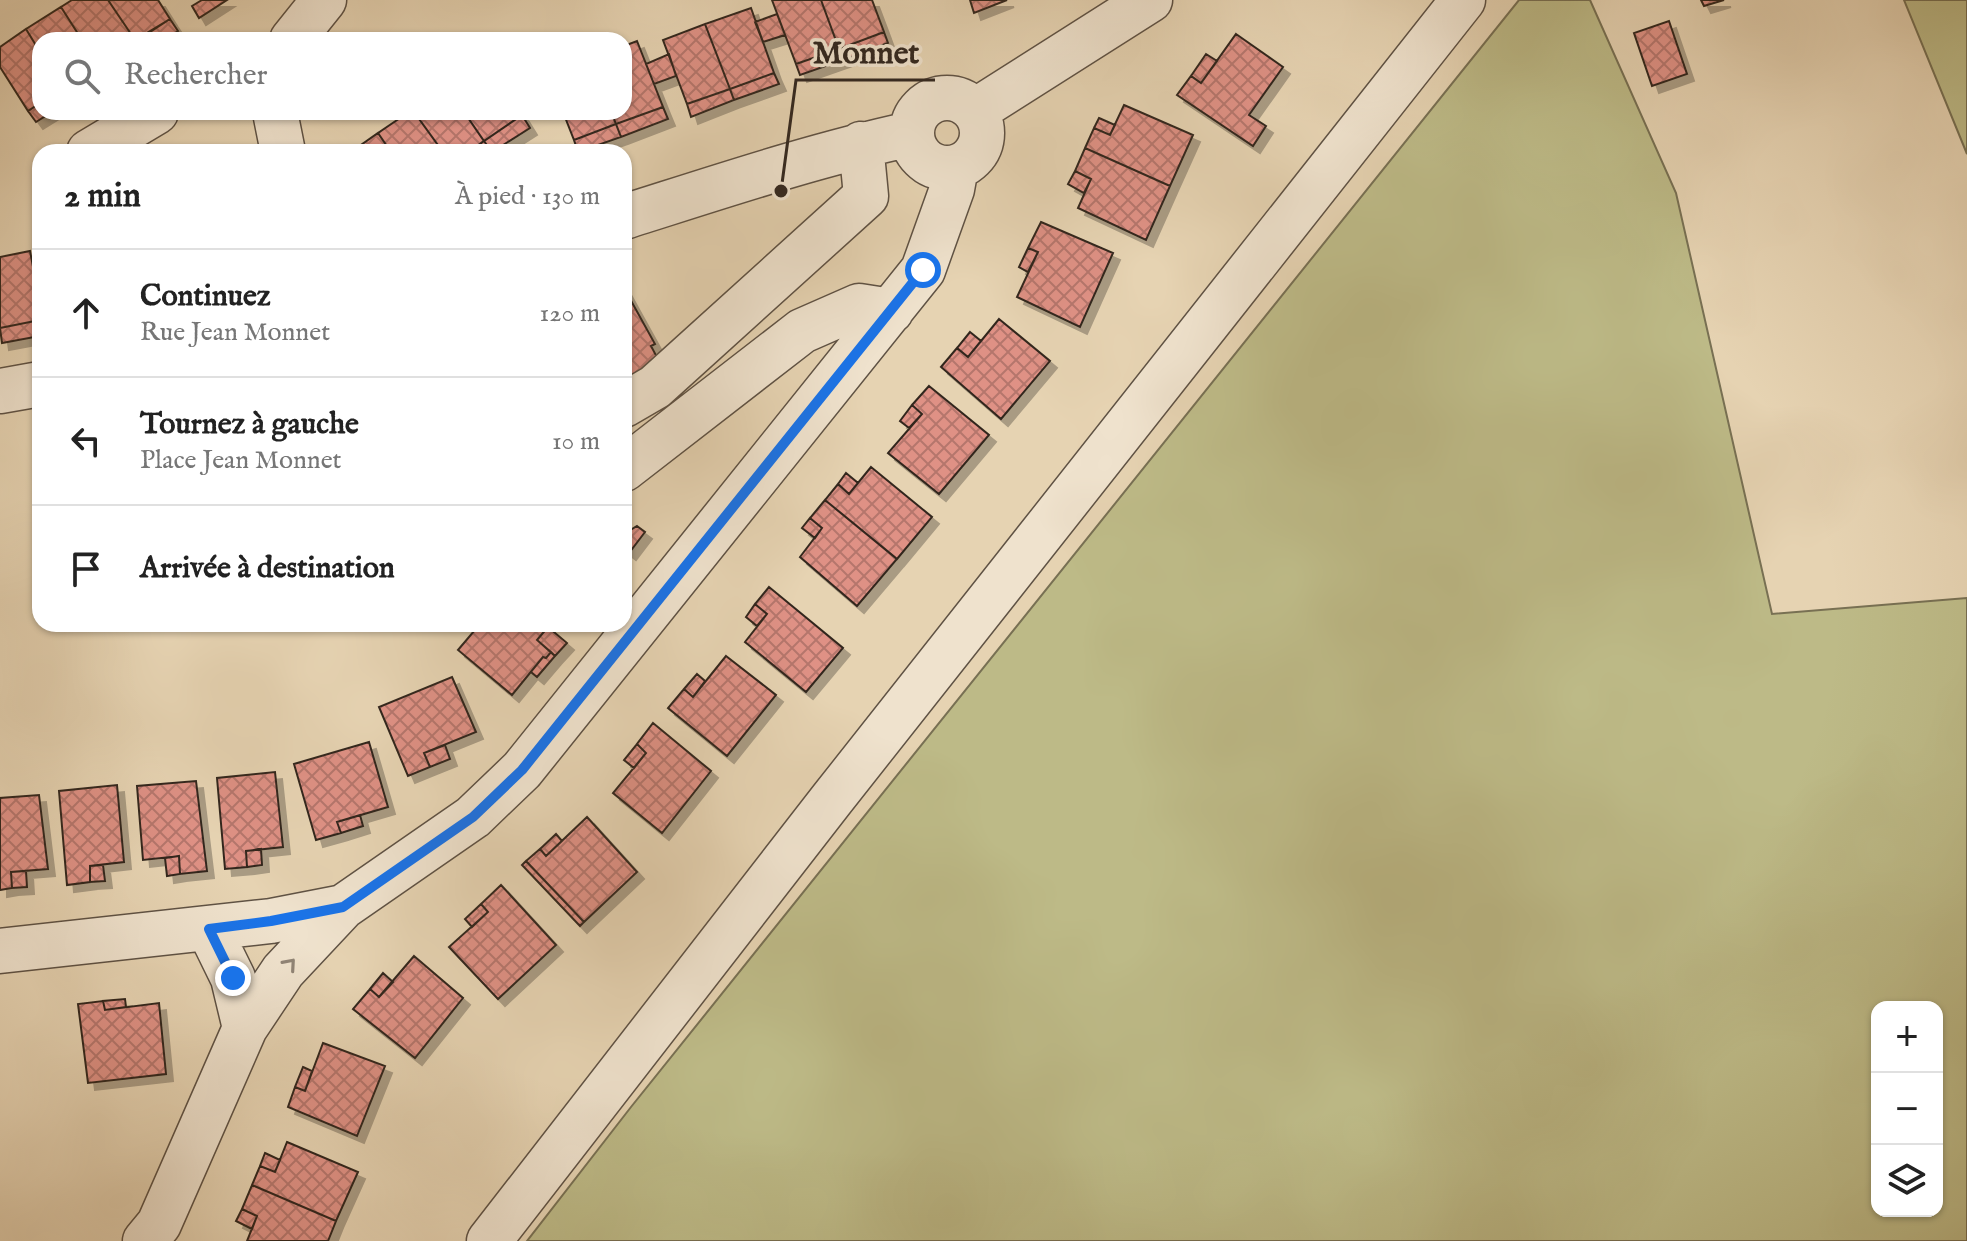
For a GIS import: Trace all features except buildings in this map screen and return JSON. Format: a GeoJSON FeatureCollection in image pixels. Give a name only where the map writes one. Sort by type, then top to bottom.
{"type":"FeatureCollection","features":[{"type":"Feature","properties":{"kind":"street"},"geometry":{"type":"LineString","coordinates":[[298,32],[324,0]]}},
{"type":"Feature","properties":{"kind":"street"},"geometry":{"type":"LineString","coordinates":[[975,111],[1150,0]]}},
{"type":"Feature","properties":{"kind":"street"},"geometry":{"type":"LineString","coordinates":[[489,1241],[832,799],[1463,0]]}},
{"type":"Feature","properties":{"kind":"street"},"geometry":{"type":"LineString","coordinates":[[957,98],[975,111],[982,133],[981,144],[966,163],[956,167],[934,166],[918,154],[911,134],[917,113],[934,99],[957,98]]}},
{"type":"Feature","properties":{"kind":"street"},"geometry":{"type":"LineString","coordinates":[[102,144],[143,120]]}},
{"type":"Feature","properties":{"kind":"street"},"geometry":{"type":"LineString","coordinates":[[277,120],[281,144]]}},
{"type":"Feature","properties":{"kind":"street"},"geometry":{"type":"LineString","coordinates":[[632,214],[861,144],[911,134]]}},
{"type":"Feature","properties":{"kind":"street"},"geometry":{"type":"LineString","coordinates":[[632,400],[655,387],[866,196],[861,144]]}},
{"type":"Feature","properties":{"kind":"street"},"geometry":{"type":"LineString","coordinates":[[145,1241],[159,1224],[245,1028],[283,971],[343,907],[473,817],[522,770],[923,270],[952,189],[956,167]]}},
{"type":"Feature","properties":{"kind":"street"},"geometry":{"type":"LineString","coordinates":[[632,463],[802,331],[859,306],[891,311]]}},
{"type":"Feature","properties":{"kind":"street"},"geometry":{"type":"LineString","coordinates":[[0,391],[32,385]]}},
{"type":"Feature","properties":{"kind":"street"},"geometry":{"type":"LineString","coordinates":[[0,951],[209,929],[343,907]]}},
{"type":"Feature","properties":{"kind":"street"},"geometry":{"type":"LineString","coordinates":[[209,929],[233,978],[245,1028]]}},
{"type":"Feature","properties":{"kind":"shaded area"},"geometry":{"type":"Polygon","coordinates":[[[1519,0],[1590,0],[1676,193],[1772,614],[1967,598],[1967,1241],[527,1241],[631,1107],[1519,0]]]}},
{"type":"Feature","properties":{"kind":"shaded area"},"geometry":{"type":"Polygon","coordinates":[[[1904,0],[1967,0],[1967,154],[1904,0]]]}},
{"type":"Feature","properties":{"kind":"place","name":"Monnet"},"geometry":{"type":"Point","coordinates":[781,191]}},
{"type":"Feature","properties":{"kind":"route"},"geometry":{"type":"LineString","coordinates":[[233,978],[209,929],[343,907],[473,817],[522,770],[923,270]]}}]}
